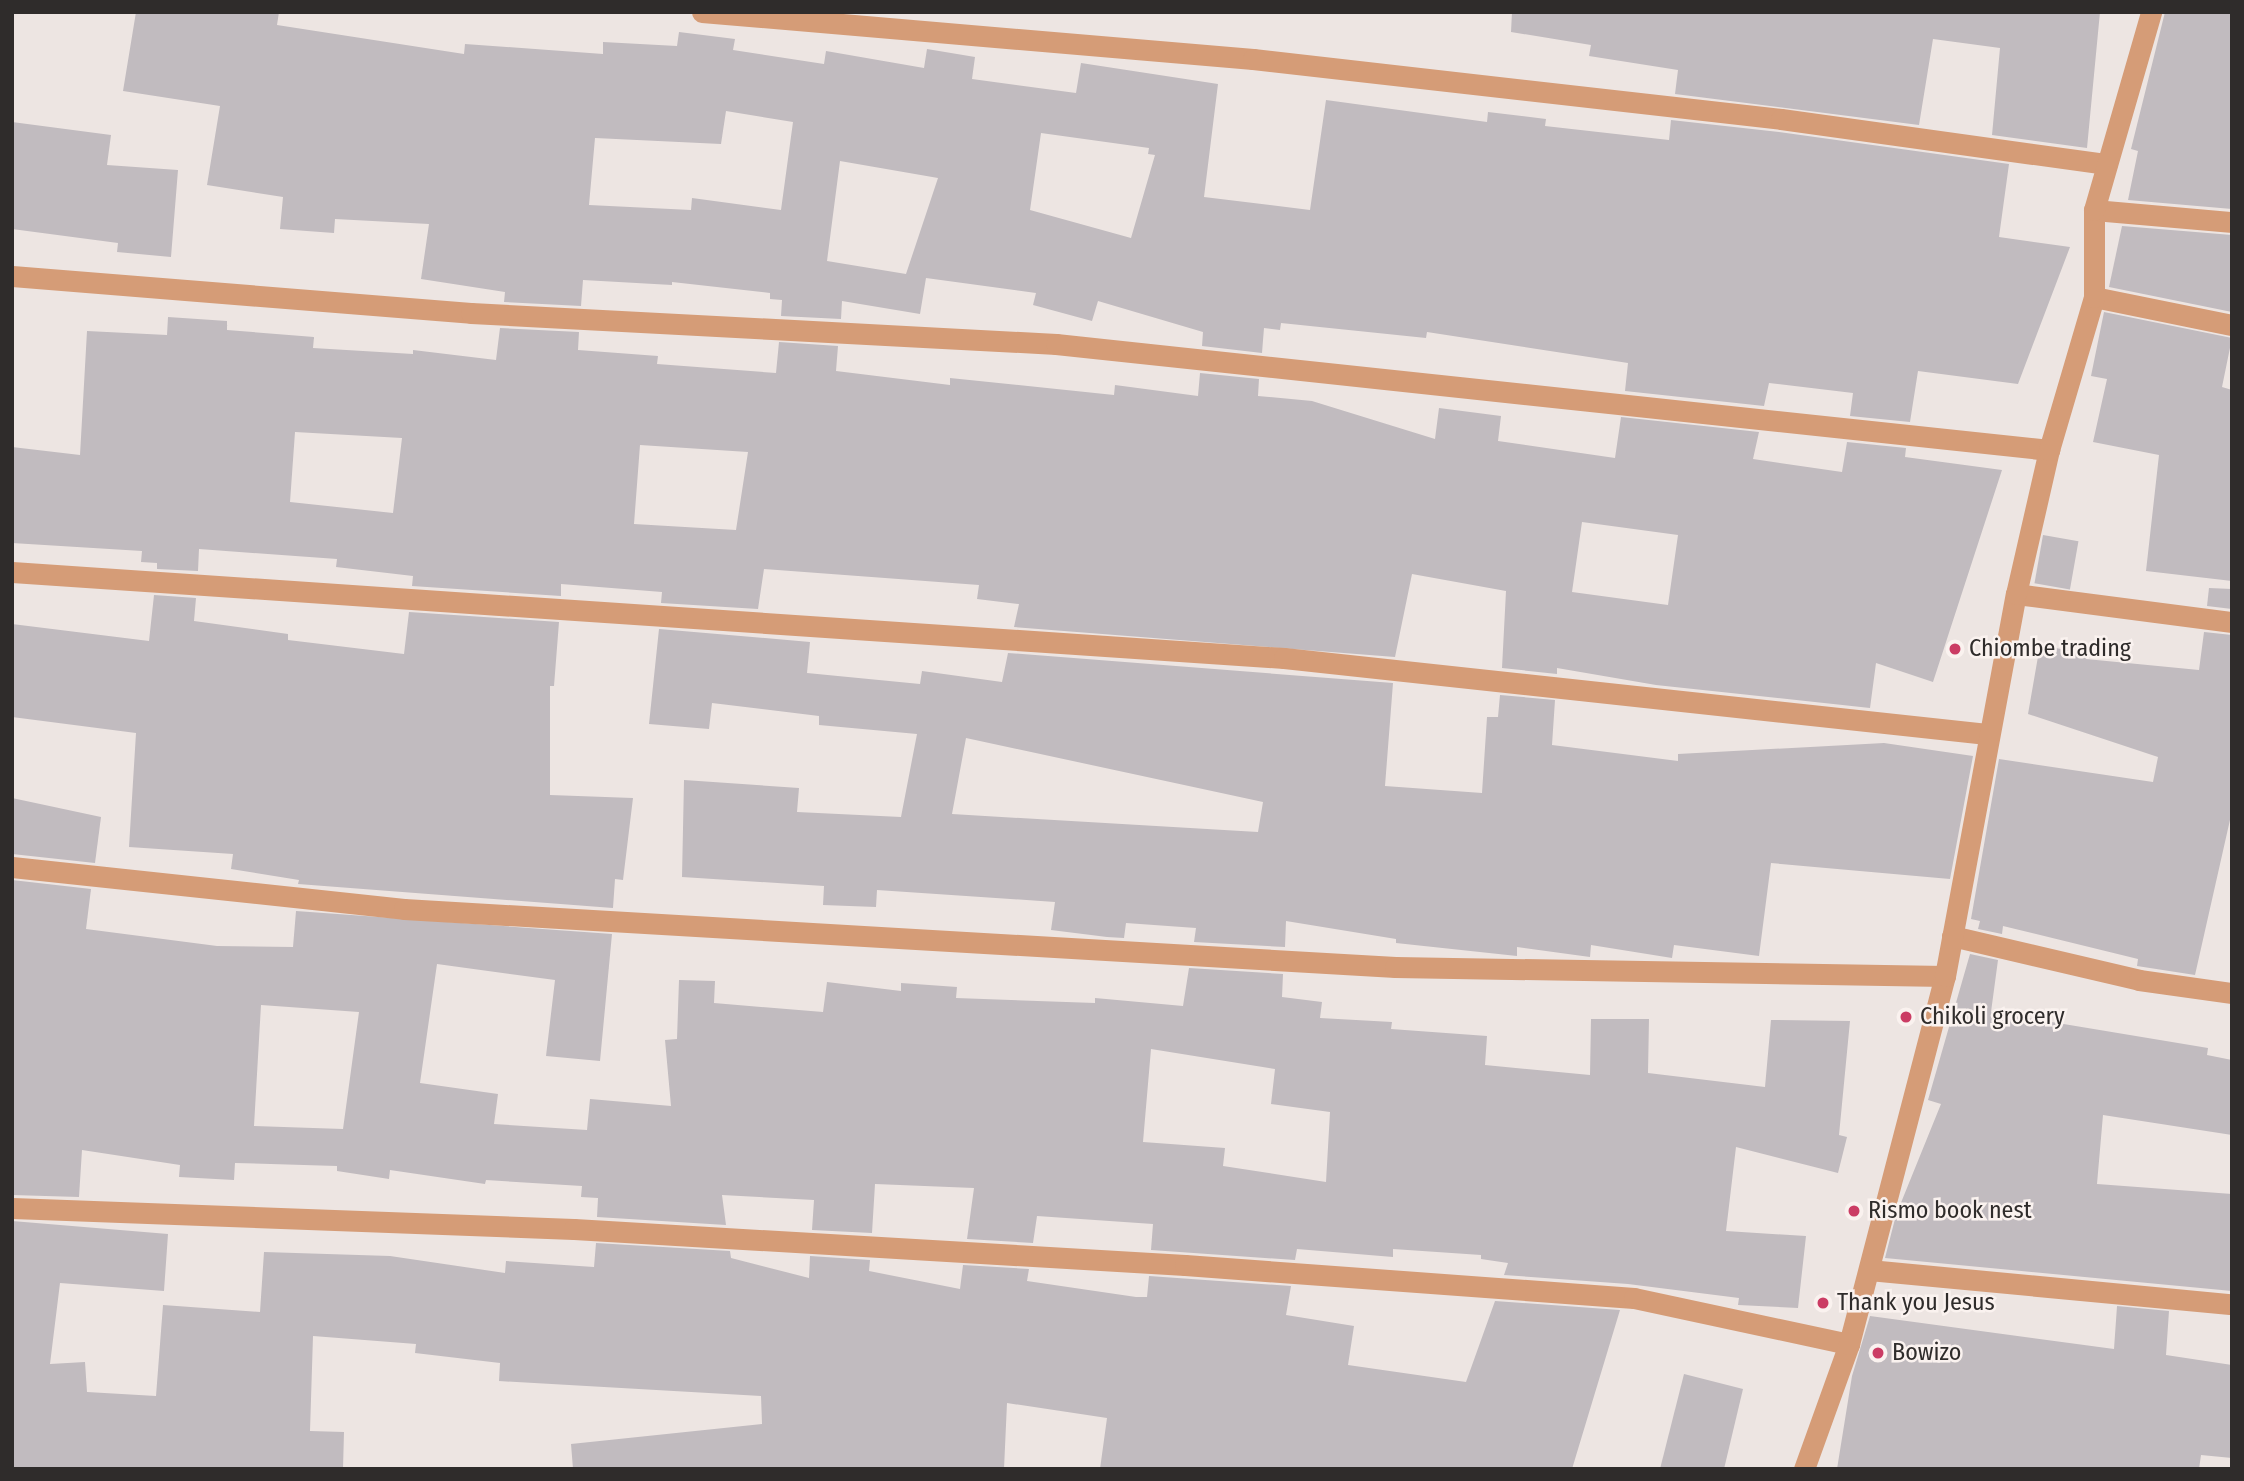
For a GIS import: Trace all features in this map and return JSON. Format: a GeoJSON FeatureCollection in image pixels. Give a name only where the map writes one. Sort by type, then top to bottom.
{"type":"FeatureCollection","features":[{"type":"Feature","properties":{"kind":"street"},"geometry":{"type":"LineString","coordinates":[[702,12],[1266,61],[1781,118],[2106,164]]}},
{"type":"Feature","properties":{"kind":"street"},"geometry":{"type":"LineString","coordinates":[[1804,1469],[1849,1343],[1945,976],[1987,734],[2016,594],[2049,450],[2094,297],[2094,211],[2151,12]]}},
{"type":"Feature","properties":{"kind":"street"},"geometry":{"type":"LineString","coordinates":[[2094,211],[2232,222]]}},
{"type":"Feature","properties":{"kind":"street"},"geometry":{"type":"LineString","coordinates":[[12,276],[471,313],[1056,344],[2049,450]]}},
{"type":"Feature","properties":{"kind":"street"},"geometry":{"type":"LineString","coordinates":[[2094,297],[2232,325]]}},
{"type":"Feature","properties":{"kind":"street"},"geometry":{"type":"LineString","coordinates":[[12,572],[1284,657],[1987,734]]}},
{"type":"Feature","properties":{"kind":"street"},"geometry":{"type":"LineString","coordinates":[[2016,594],[2232,622]]}},
{"type":"Feature","properties":{"kind":"street"},"geometry":{"type":"LineString","coordinates":[[12,867],[404,909],[1381,966],[1945,976]]}},
{"type":"Feature","properties":{"kind":"street"},"geometry":{"type":"LineString","coordinates":[[1952,936],[2140,980],[2232,993]]}},
{"type":"Feature","properties":{"kind":"street"},"geometry":{"type":"LineString","coordinates":[[12,1208],[575,1229],[1185,1265],[1634,1298],[1849,1343]]}},
{"type":"Feature","properties":{"kind":"street"},"geometry":{"type":"LineString","coordinates":[[1869,1270],[2232,1304]]}},
{"type":"Feature","properties":{"kind":"building"},"geometry":{"type":"Polygon","coordinates":[[[136,12],[279,12],[277,25],[464,54],[465,44],[603,54],[603,42],[677,46],[679,32],[735,39],[733,50],[824,64],[826,51],[924,68],[927,49],[975,57],[972,79],[1076,93],[1081,63],[1218,84],[1204,197],[1310,210],[1326,100],[1487,122],[1488,112],[1546,119],[1545,126],[1669,140],[1671,120],[2009,164],[1999,237],[2070,247],[2018,384],[1918,371],[1910,422],[1850,416],[1853,393],[1769,383],[1764,406],[1625,391],[1628,363],[1427,332],[1426,338],[1281,323],[1280,330],[1264,328],[1262,353],[1202,346],[1203,332],[1098,301],[1092,321],[1033,305],[1036,293],[926,278],[920,314],[842,301],[841,319],[781,316],[782,300],[770,299],[770,293],[672,282],[672,285],[583,280],[581,306],[504,302],[505,292],[421,279],[429,224],[335,219],[334,233],[280,229],[283,197],[207,185],[220,106],[123,91],[136,12]],[[726,111],[721,144],[595,138],[589,205],[691,210],[692,198],[781,210],[793,122],[726,111]],[[1041,133],[1030,210],[1131,238],[1155,155],[1148,154],[1149,148],[1041,133]],[[840,161],[827,261],[906,274],[938,178],[840,161]]]}},
{"type":"Feature","properties":{"kind":"building"},"geometry":{"type":"Polygon","coordinates":[[[1512,12],[2100,12],[2087,148],[1992,135],[2000,48],[1933,39],[1919,125],[1675,94],[1678,70],[1589,56],[1591,45],[1511,32],[1512,12]]]}},
{"type":"Feature","properties":{"kind":"building"},"geometry":{"type":"Polygon","coordinates":[[[2165,12],[2232,12],[2232,209],[2128,200],[2138,151],[2131,149],[2165,12]]]}},
{"type":"Feature","properties":{"kind":"building"},"geometry":{"type":"Polygon","coordinates":[[[12,122],[111,135],[107,165],[178,170],[171,257],[117,252],[118,243],[12,229],[12,122]]]}},
{"type":"Feature","properties":{"kind":"building"},"geometry":{"type":"Polygon","coordinates":[[[2122,226],[2232,235],[2232,312],[2109,287],[2122,226]]]}},
{"type":"Feature","properties":{"kind":"building"},"geometry":{"type":"Polygon","coordinates":[[[2104,312],[2232,338],[2222,387],[2232,390],[2232,581],[2146,571],[2159,455],[2093,442],[2107,379],[2091,376],[2104,312]]]}},
{"type":"Feature","properties":{"kind":"building"},"geometry":{"type":"Polygon","coordinates":[[[168,317],[227,321],[227,330],[314,337],[313,348],[413,354],[413,350],[496,360],[500,328],[579,332],[578,350],[658,356],[657,364],[776,373],[779,342],[838,346],[836,371],[950,385],[950,378],[1114,395],[1115,385],[1198,396],[1200,373],[1259,379],[1258,396],[1312,401],[1435,439],[1439,408],[1501,416],[1498,441],[1615,458],[1621,417],[1759,432],[1753,459],[1842,472],[1847,442],[1906,448],[1905,457],[2002,470],[1933,682],[1876,663],[1870,708],[1656,685],[1557,668],[1557,674],[1502,668],[1506,591],[1412,574],[1395,657],[1014,627],[1019,604],[977,599],[979,585],[764,569],[758,609],[661,603],[662,592],[561,584],[561,596],[412,586],[413,576],[336,567],[337,559],[199,549],[198,571],[157,569],[157,563],[141,562],[142,551],[12,543],[12,447],[80,455],[87,331],[167,335],[168,317]],[[295,432],[290,502],[393,513],[402,438],[295,432]],[[640,445],[634,524],[736,530],[748,452],[640,445]],[[1582,522],[1572,592],[1668,605],[1678,535],[1582,522]]]}},
{"type":"Feature","properties":{"kind":"building"},"geometry":{"type":"Polygon","coordinates":[[[2043,535],[2078,541],[2070,590],[2034,583],[2043,535]]]}},
{"type":"Feature","properties":{"kind":"building"},"geometry":{"type":"Polygon","coordinates":[[[2209,588],[2232,589],[2232,609],[2207,606],[2209,588]]]}},
{"type":"Feature","properties":{"kind":"building"},"geometry":{"type":"Polygon","coordinates":[[[154,595],[196,598],[194,621],[288,634],[288,640],[404,654],[409,612],[559,622],[554,686],[550,686],[550,795],[633,798],[623,880],[615,879],[613,908],[298,884],[299,880],[231,869],[233,854],[129,847],[136,733],[12,717],[12,624],[149,641],[154,595]]]}},
{"type":"Feature","properties":{"kind":"building"},"geometry":{"type":"Polygon","coordinates":[[[659,629],[810,642],[807,673],[920,684],[922,671],[1002,682],[1008,653],[1393,683],[1385,786],[1482,793],[1487,717],[1498,717],[1500,695],[1555,700],[1552,745],[1678,761],[1678,754],[1884,743],[1973,756],[1950,879],[1771,863],[1759,956],[1674,945],[1672,958],[1591,945],[1590,957],[1517,947],[1517,956],[1396,943],[1396,939],[1286,921],[1285,947],[1194,942],[1196,928],[1126,923],[1124,938],[1107,937],[1051,930],[1055,902],[877,890],[876,907],[823,905],[824,886],[682,877],[684,780],[799,788],[797,812],[901,817],[917,734],[819,725],[819,716],[712,703],[709,729],[649,724],[659,629]],[[966,738],[952,814],[1258,832],[1263,802],[966,738]]]}},
{"type":"Feature","properties":{"kind":"building"},"geometry":{"type":"Polygon","coordinates":[[[2204,632],[2232,635],[2232,811],[2195,975],[2137,966],[2138,959],[2003,926],[2002,934],[1978,929],[1980,921],[1971,919],[1999,759],[2153,782],[2158,757],[2028,714],[2040,645],[2087,654],[2086,659],[2199,670],[2204,632]]]}},
{"type":"Feature","properties":{"kind":"building"},"geometry":{"type":"Polygon","coordinates":[[[12,798],[101,817],[95,863],[12,854],[12,798]]]}},
{"type":"Feature","properties":{"kind":"building"},"geometry":{"type":"Polygon","coordinates":[[[12,880],[91,889],[86,929],[217,946],[293,947],[296,911],[612,934],[600,1061],[546,1056],[555,980],[437,964],[420,1083],[498,1094],[494,1124],[587,1130],[590,1099],[671,1106],[665,1040],[677,1039],[679,980],[715,981],[714,1003],[823,1012],[827,982],[901,991],[901,983],[957,987],[956,998],[1095,1003],[1095,998],[1183,1006],[1189,968],[1283,974],[1282,997],[1322,1002],[1320,1018],[1392,1022],[1391,1029],[1487,1036],[1485,1065],[1590,1075],[1591,1019],[1649,1019],[1648,1073],[1765,1087],[1771,1020],[1850,1021],[1839,1135],[1847,1137],[1838,1173],[1736,1147],[1726,1231],[1806,1236],[1798,1308],[1738,1305],[1739,1298],[1628,1284],[1504,1275],[1508,1263],[1481,1259],[1481,1255],[1393,1249],[1393,1257],[1297,1249],[1295,1260],[1151,1250],[1153,1224],[1037,1216],[1033,1243],[967,1239],[974,1188],[875,1184],[872,1233],[812,1230],[814,1200],[722,1195],[726,1225],[597,1217],[598,1198],[581,1197],[582,1186],[486,1180],[485,1184],[390,1170],[389,1179],[337,1171],[337,1166],[235,1163],[234,1180],[179,1177],[180,1165],[82,1150],[79,1197],[12,1195],[12,880]],[[261,1005],[254,1126],[343,1129],[359,1012],[261,1005]],[[1151,1049],[1143,1142],[1225,1148],[1223,1166],[1326,1182],[1330,1112],[1271,1104],[1275,1069],[1151,1049]]]}},
{"type":"Feature","properties":{"kind":"building"},"geometry":{"type":"Polygon","coordinates":[[[1970,954],[1998,960],[1991,1012],[2208,1048],[2207,1055],[2232,1060],[2232,1135],[2103,1115],[2097,1184],[2232,1194],[2232,1291],[1885,1258],[1896,1215],[1941,1104],[1928,1100],[1970,954]]]}},
{"type":"Feature","properties":{"kind":"building"},"geometry":{"type":"Polygon","coordinates":[[[12,1221],[168,1234],[164,1291],[60,1283],[50,1364],[85,1362],[87,1392],[156,1396],[163,1305],[260,1312],[264,1252],[390,1256],[505,1273],[506,1261],[594,1267],[596,1243],[730,1251],[731,1258],[809,1278],[810,1256],[870,1260],[869,1271],[960,1289],[963,1265],[1029,1269],[1027,1281],[1136,1297],[1147,1297],[1149,1276],[1291,1286],[1286,1315],[1354,1326],[1348,1365],[1466,1382],[1495,1301],[1620,1310],[1572,1469],[1100,1469],[1107,1418],[1007,1403],[1004,1469],[573,1469],[571,1444],[762,1424],[761,1396],[499,1381],[500,1363],[415,1353],[416,1344],[313,1336],[310,1431],[344,1432],[343,1469],[12,1469],[12,1221]]]}},
{"type":"Feature","properties":{"kind":"building"},"geometry":{"type":"Polygon","coordinates":[[[2117,1306],[2169,1311],[2166,1355],[2232,1365],[2232,1458],[2201,1455],[2199,1469],[1837,1469],[1852,1376],[1870,1316],[2114,1349],[2117,1306]]]}},
{"type":"Feature","properties":{"kind":"building"},"geometry":{"type":"Polygon","coordinates":[[[1684,1374],[1743,1389],[1724,1469],[1660,1469],[1684,1374]]]}},
{"type":"Feature","properties":{"kind":"place","name":"Chiombe trading"},"geometry":{"type":"Point","coordinates":[1955,649]}},
{"type":"Feature","properties":{"kind":"place","name":"Chikoli grocery"},"geometry":{"type":"Point","coordinates":[1906,1017]}},
{"type":"Feature","properties":{"kind":"place","name":"Rismo book nest"},"geometry":{"type":"Point","coordinates":[1854,1211]}},
{"type":"Feature","properties":{"kind":"place","name":"Thank you Jesus"},"geometry":{"type":"Point","coordinates":[1823,1303]}},
{"type":"Feature","properties":{"kind":"place","name":"Bowizo"},"geometry":{"type":"Point","coordinates":[1878,1353]}}]}
